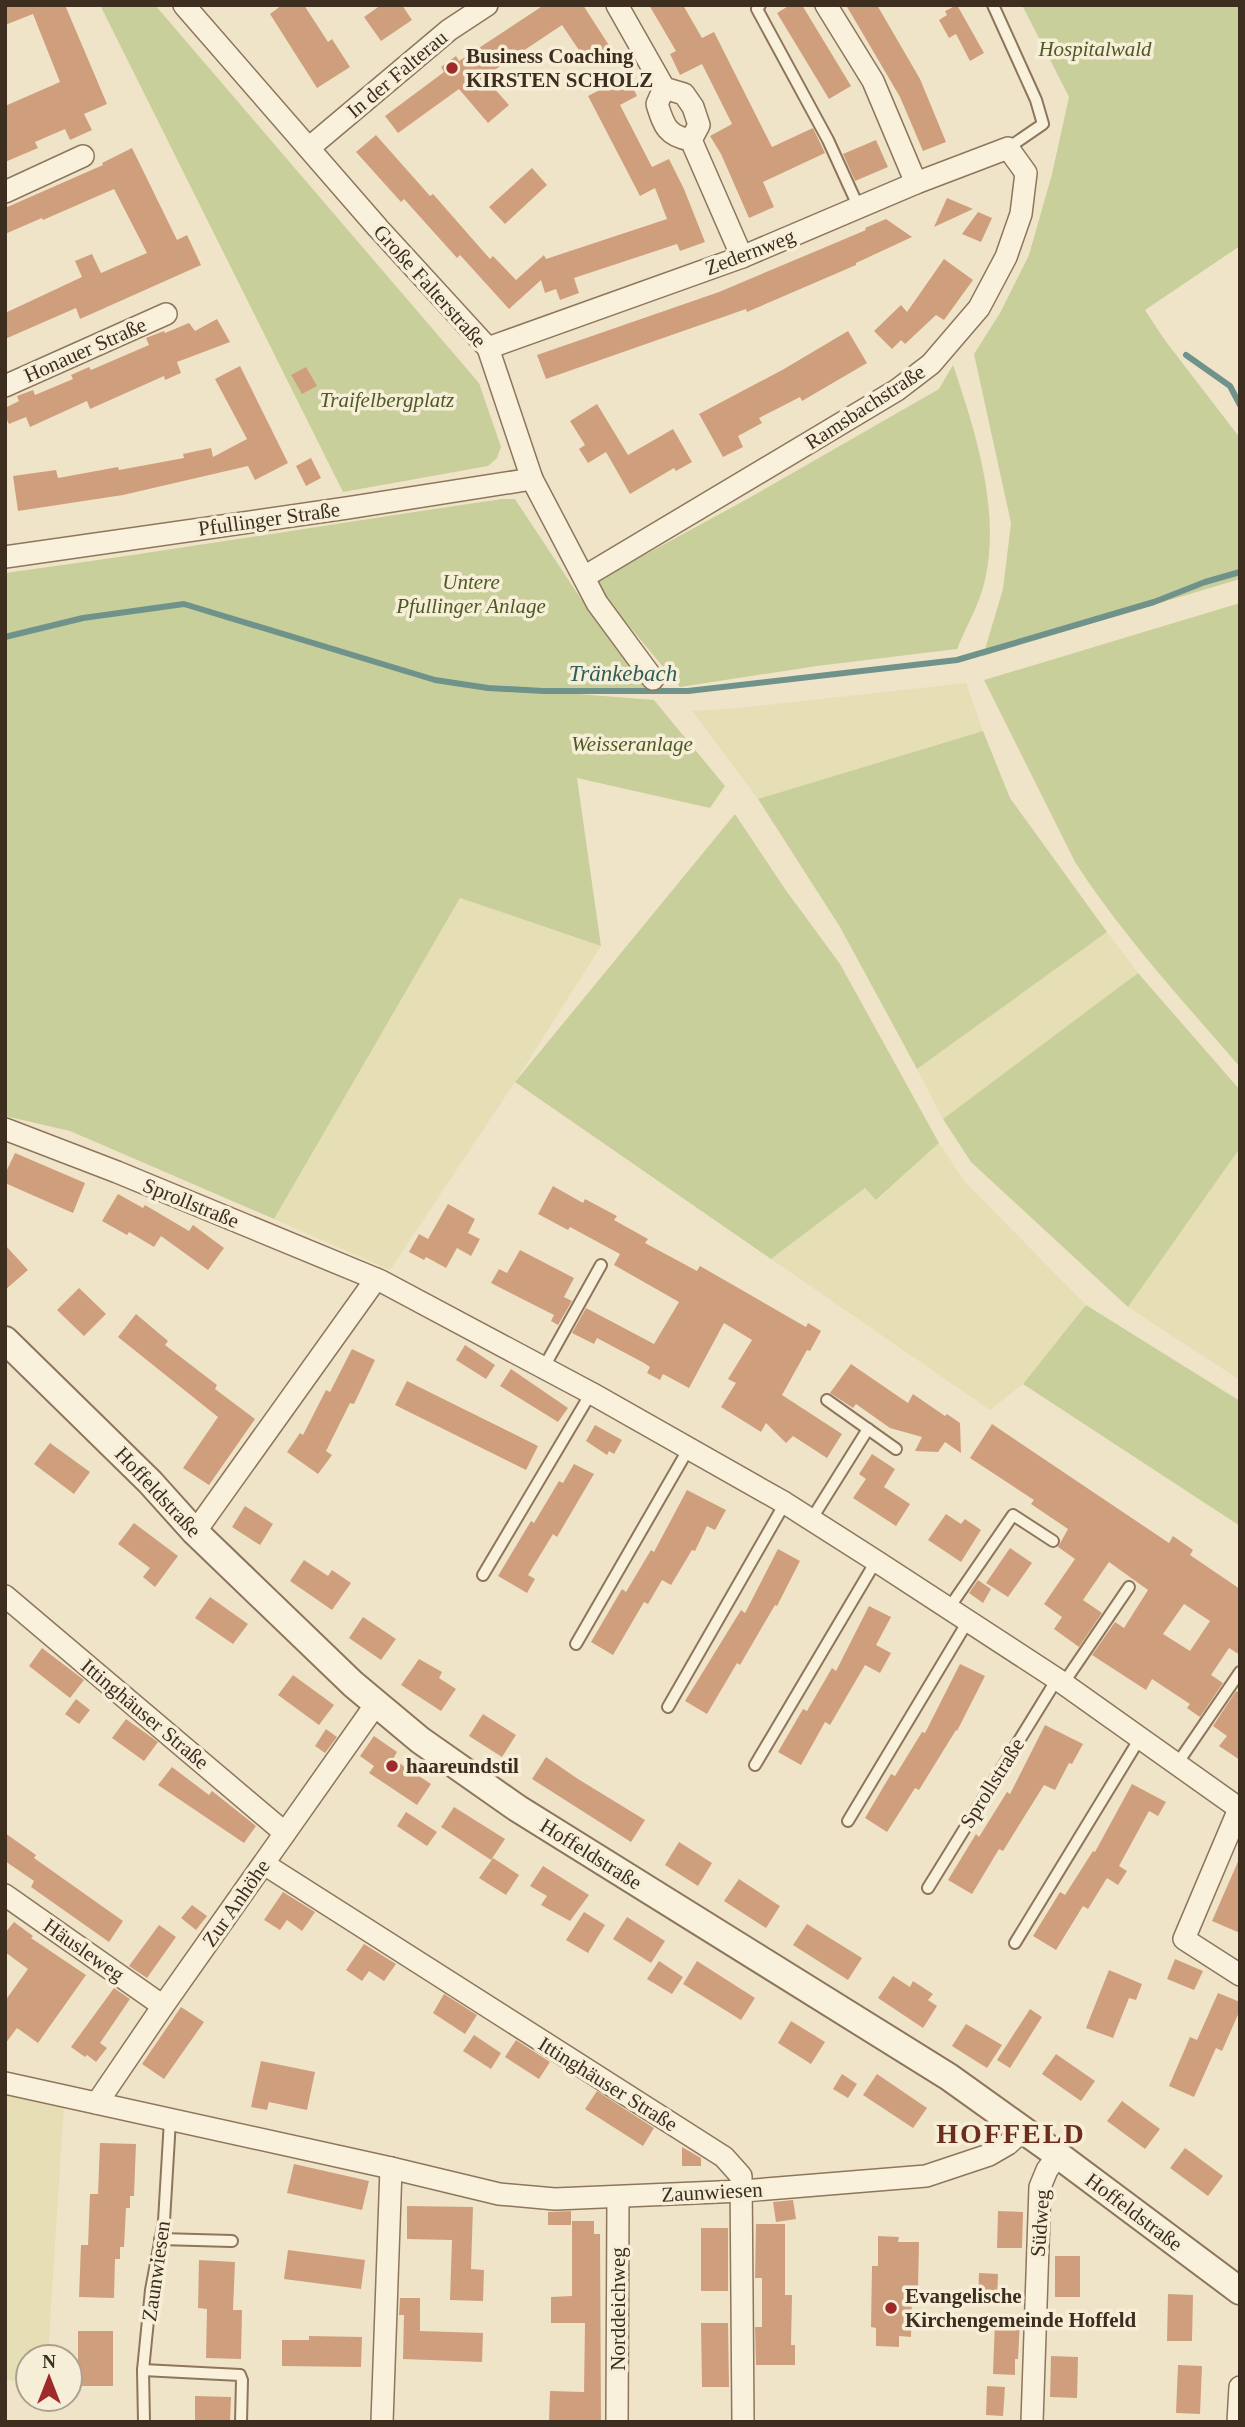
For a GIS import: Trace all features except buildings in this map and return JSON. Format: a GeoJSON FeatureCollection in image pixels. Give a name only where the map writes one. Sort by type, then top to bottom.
{"type":"FeatureCollection","features":[{"type":"Feature","properties":{"kind":"street","name":"Große Falterstraße"},"geometry":{"type":"LineString","coordinates":[[184,5],[378,228],[488,348],[532,479],[597,603],[653,678]]}},
{"type":"Feature","properties":{"kind":"street","name":"In der Falterau"},"geometry":{"type":"LineString","coordinates":[[310,147],[449,30],[487,5]]}},
{"type":"Feature","properties":{"kind":"street"},"geometry":{"type":"LineString","coordinates":[[617,5],[664,88],[684,94],[693,107],[699,125],[691,140]]}},
{"type":"Feature","properties":{"kind":"street"},"geometry":{"type":"LineString","coordinates":[[826,5],[873,81],[916,183]]}},
{"type":"Feature","properties":{"kind":"street"},"geometry":{"type":"LineString","coordinates":[[664,88],[657,104],[663,124],[676,137],[691,140]]}},
{"type":"Feature","properties":{"kind":"street"},"geometry":{"type":"LineString","coordinates":[[691,140],[742,257]]}},
{"type":"Feature","properties":{"kind":"street","name":"Zedernweg"},"geometry":{"type":"LineString","coordinates":[[488,348],[742,257],[916,183],[1008,148]]}},
{"type":"Feature","properties":{"kind":"street","name":"Ramsbachstraße"},"geometry":{"type":"LineString","coordinates":[[584,577],[897,390],[931,364],[979,307],[1006,257],[1021,214],[1026,173],[1008,148]]}},
{"type":"Feature","properties":{"kind":"street"},"geometry":{"type":"LineString","coordinates":[[5,192],[83,156]]}},
{"type":"Feature","properties":{"kind":"street","name":"Honauer Straße"},"geometry":{"type":"LineString","coordinates":[[5,386],[166,314]]}},
{"type":"Feature","properties":{"kind":"street","name":"Pfullinger Straße"},"geometry":{"type":"LineString","coordinates":[[5,557],[532,479]]}},
{"type":"Feature","properties":{"kind":"street","name":"Sprollstraße"},"geometry":{"type":"LineString","coordinates":[[5,1129],[117,1172],[376,1279],[544,1367],[785,1503],[1060,1681],[1239,1809]]}},
{"type":"Feature","properties":{"kind":"street"},"geometry":{"type":"LineString","coordinates":[[194,1532],[376,1279]]}},
{"type":"Feature","properties":{"kind":"street","name":"Hoffeldstraße"},"geometry":{"type":"LineString","coordinates":[[5,1340],[150,1482],[194,1532],[353,1684],[420,1740],[517,1808],[949,2077],[1240,2291]]}},
{"type":"Feature","properties":{"kind":"street","name":"Ittinghäuser Straße"},"geometry":{"type":"LineString","coordinates":[[5,1596],[285,1833]]}},
{"type":"Feature","properties":{"kind":"street","name":"Zur Anhöhe"},"geometry":{"type":"LineString","coordinates":[[97,2103],[376,1704]]}},
{"type":"Feature","properties":{"kind":"street"},"geometry":{"type":"LineString","coordinates":[[1239,1809],[1184,1939],[1240,1975]]}},
{"type":"Feature","properties":{"kind":"street","name":"Ittinghäuser Straße"},"geometry":{"type":"LineString","coordinates":[[264,1864],[724,2157],[741,2176],[743,2422]]}},
{"type":"Feature","properties":{"kind":"street","name":"Häusleweg"},"geometry":{"type":"LineString","coordinates":[[5,1895],[163,2006]]}},
{"type":"Feature","properties":{"kind":"street","name":"Zaunwiesen"},"geometry":{"type":"LineString","coordinates":[[5,2083],[499,2194],[555,2199],[891,2186],[989,2155],[1008,2144],[1023,2130]]}},
{"type":"Feature","properties":{"kind":"street","name":"Südweg"},"geometry":{"type":"LineString","coordinates":[[1032,2422],[1040,2187],[1047,2170],[1058,2155]]}},
{"type":"Feature","properties":{"kind":"street"},"geometry":{"type":"LineString","coordinates":[[382,2422],[391,2168]]}},
{"type":"Feature","properties":{"kind":"street","name":"Norddeichweg"},"geometry":{"type":"LineString","coordinates":[[617,2422],[618,2197]]}},
{"type":"Feature","properties":{"kind":"street"},"geometry":{"type":"LineString","coordinates":[[1238,2422],[1240,2387]]}},
{"type":"Feature","properties":{"kind":"lane"},"geometry":{"type":"LineString","coordinates":[[760,5],[757,9],[828,140],[859,208]]}},
{"type":"Feature","properties":{"kind":"lane"},"geometry":{"type":"LineString","coordinates":[[993,5],[1036,100],[1043,124],[1008,148]]}},
{"type":"Feature","properties":{"kind":"lane"},"geometry":{"type":"LineString","coordinates":[[544,1367],[601,1265]]}},
{"type":"Feature","properties":{"kind":"lane"},"geometry":{"type":"LineString","coordinates":[[483,1575],[591,1393]]}},
{"type":"Feature","properties":{"kind":"lane"},"geometry":{"type":"LineString","coordinates":[[827,1400],[896,1449]]}},
{"type":"Feature","properties":{"kind":"lane"},"geometry":{"type":"LineString","coordinates":[[811,1520],[868,1429]]}},
{"type":"Feature","properties":{"kind":"lane"},"geometry":{"type":"LineString","coordinates":[[576,1644],[689,1448]]}},
{"type":"Feature","properties":{"kind":"lane"},"geometry":{"type":"LineString","coordinates":[[668,1707],[785,1503]]}},
{"type":"Feature","properties":{"kind":"lane"},"geometry":{"type":"LineString","coordinates":[[949,1608],[1013,1515],[1052,1541]]}},
{"type":"Feature","properties":{"kind":"lane"},"geometry":{"type":"LineString","coordinates":[[755,1765],[876,1561]]}},
{"type":"Feature","properties":{"kind":"lane"},"geometry":{"type":"LineString","coordinates":[[1060,1681],[1129,1587]]}},
{"type":"Feature","properties":{"kind":"lane"},"geometry":{"type":"LineString","coordinates":[[848,1821],[968,1621]]}},
{"type":"Feature","properties":{"kind":"lane"},"geometry":{"type":"LineString","coordinates":[[1177,1764],[1240,1672]]}},
{"type":"Feature","properties":{"kind":"lane","name":"Sprollstraße"},"geometry":{"type":"LineString","coordinates":[[928,1888],[1060,1681]]}},
{"type":"Feature","properties":{"kind":"lane"},"geometry":{"type":"LineString","coordinates":[[1015,1943],[1140,1738]]}},
{"type":"Feature","properties":{"kind":"lane","name":"Zaunwiesen"},"geometry":{"type":"LineString","coordinates":[[144,2422],[143,2370],[150,2290],[164,2221],[170,2120]]}},
{"type":"Feature","properties":{"kind":"lane"},"geometry":{"type":"LineString","coordinates":[[160,2239],[232,2241]]}},
{"type":"Feature","properties":{"kind":"lane"},"geometry":{"type":"LineString","coordinates":[[143,2370],[240,2375],[242,2422]]}},
{"type":"Feature","properties":{"kind":"shaded area"},"geometry":{"type":"Polygon","coordinates":[[[966,683],[983,731],[758,799],[692,711],[740,708],[966,683]]]}},
{"type":"Feature","properties":{"kind":"shaded area"},"geometry":{"type":"Polygon","coordinates":[[[460,898],[601,946],[515,1082],[390,1270],[274,1219],[460,898]]]}},
{"type":"Feature","properties":{"kind":"shaded area"},"geometry":{"type":"Polygon","coordinates":[[[1107,932],[1138,973],[943,1119],[917,1069],[1107,932]]]}},
{"type":"Feature","properties":{"kind":"shaded area"},"geometry":{"type":"Polygon","coordinates":[[[939,1143],[964,1181],[1086,1305],[1023,1384],[990,1410],[771,1259],[865,1188],[877,1200],[939,1143]]]}},
{"type":"Feature","properties":{"kind":"shaded area"},"geometry":{"type":"Polygon","coordinates":[[[1240,1148],[1240,1380],[1128,1307],[1240,1148]]]}},
{"type":"Feature","properties":{"kind":"shaded area"},"geometry":{"type":"Polygon","coordinates":[[[5,2090],[64,2104],[49,2343],[14,2343],[14,2381],[5,2379],[5,2090]]]}},
{"type":"Feature","properties":{"kind":"green space","name":"Traifelbergplatz"},"geometry":{"type":"Polygon","coordinates":[[[100,5],[155,5],[479,383],[501,447],[497,458],[488,466],[343,492],[100,5]]]}},
{"type":"Feature","properties":{"kind":"green space","name":"Hospitalwald"},"geometry":{"type":"Polygon","coordinates":[[[1022,5],[1240,5],[1240,246],[1145,310],[1240,438],[1240,579],[983,656],[1003,589],[1011,523],[974,354],[1000,313],[1029,255],[1052,174],[1069,97],[1022,5]]]}},
{"type":"Feature","properties":{"kind":"green space"},"geometry":{"type":"Polygon","coordinates":[[[953,365],[977,443],[988,498],[990,526],[983,589],[957,649],[817,666],[680,687],[593,583],[749,498],[939,389],[953,365]]]}},
{"type":"Feature","properties":{"kind":"green space"},"geometry":{"type":"Polygon","coordinates":[[[515,499],[589,611],[655,691],[566,693],[654,700],[725,786],[710,808],[577,778],[601,946],[460,898],[274,1219],[70,1131],[5,1116],[5,573],[515,499]]]}},
{"type":"Feature","properties":{"kind":"green space"},"geometry":{"type":"Polygon","coordinates":[[[1240,603],[1240,1067],[1133,942],[1075,862],[984,680],[1240,603]]]}},
{"type":"Feature","properties":{"kind":"green space"},"geometry":{"type":"Polygon","coordinates":[[[983,731],[1010,798],[1107,932],[917,1069],[840,927],[758,799],[983,731]]]}},
{"type":"Feature","properties":{"kind":"green space"},"geometry":{"type":"Polygon","coordinates":[[[735,814],[840,964],[939,1143],[876,1200],[865,1188],[771,1259],[515,1082],[735,814]]]}},
{"type":"Feature","properties":{"kind":"green space"},"geometry":{"type":"Polygon","coordinates":[[[1138,973],[1240,1090],[1240,1148],[1128,1307],[971,1162],[943,1119],[1138,973]]]}},
{"type":"Feature","properties":{"kind":"green space"},"geometry":{"type":"Polygon","coordinates":[[[1086,1305],[1240,1401],[1240,1526],[1023,1384],[1086,1305]]]}},
{"type":"Feature","properties":{"kind":"waterway"},"geometry":{"type":"LineString","coordinates":[[1186,355],[1230,386],[1240,405]]}},
{"type":"Feature","properties":{"kind":"waterway","name":"Tränkebach"},"geometry":{"type":"LineString","coordinates":[[5,637],[83,618],[184,604],[435,680],[488,688],[543,691],[688,691],[957,660],[1154,602],[1240,572]]}},
{"type":"Feature","properties":{"kind":"place","name":"Business Coaching KIRSTEN SCHOLZ"},"geometry":{"type":"Point","coordinates":[452,68]}},
{"type":"Feature","properties":{"kind":"place","name":"haareundstil"},"geometry":{"type":"Point","coordinates":[392,1766]}},
{"type":"Feature","properties":{"kind":"place","name":"Evangelische Kirchengemeinde Hoffeld"},"geometry":{"type":"Point","coordinates":[891,2308]}},
{"type":"Feature","properties":{"kind":"district","name":"HOFFELD"},"geometry":{"type":"Point","coordinates":[1011,2133]}},
{"type":"Feature","properties":{"kind":"park label","name":"Untere Pfullinger Anlage"},"geometry":{"type":"Point","coordinates":[471,594]}},
{"type":"Feature","properties":{"kind":"park label","name":"Weisseranlage"},"geometry":{"type":"Point","coordinates":[632,744]}}]}
